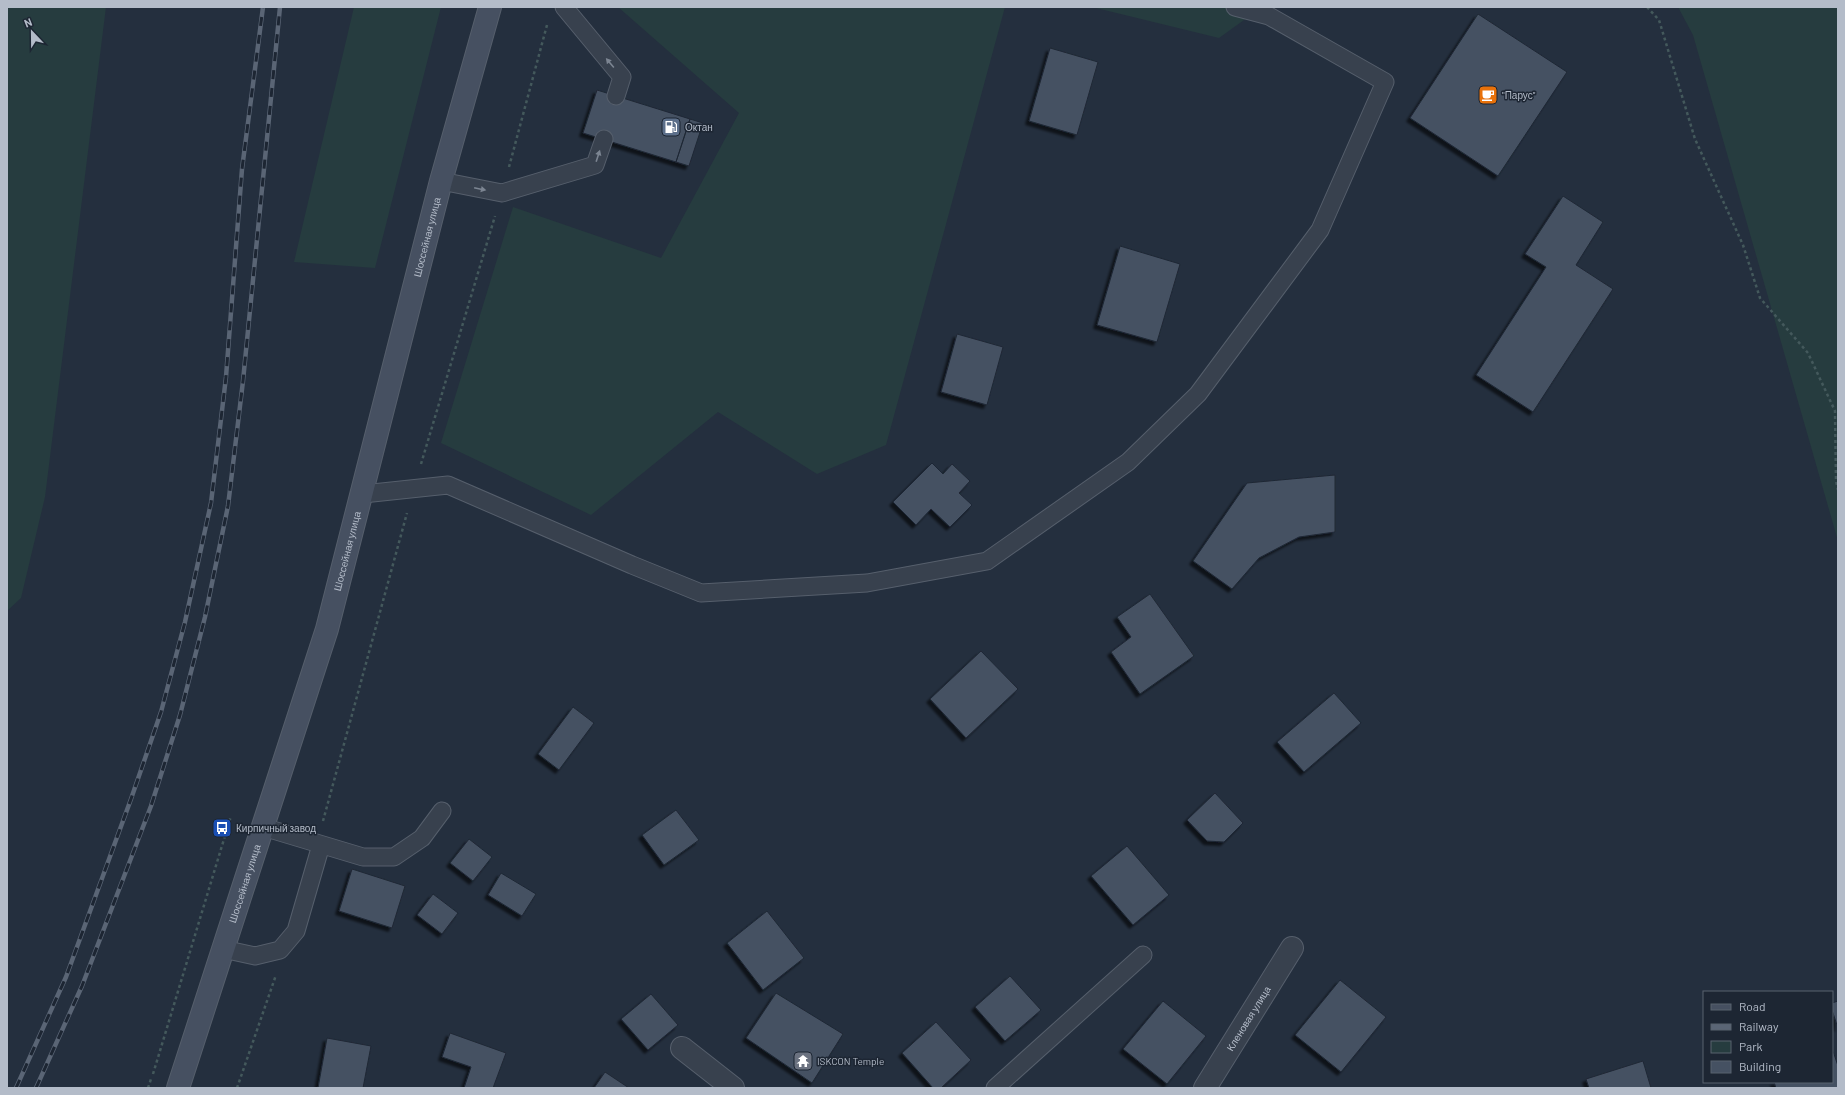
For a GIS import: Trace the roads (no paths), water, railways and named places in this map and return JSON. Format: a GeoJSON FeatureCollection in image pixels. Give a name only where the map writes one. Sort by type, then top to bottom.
{"type":"FeatureCollection","features":[{"type":"Feature","properties":{"kind":"main road","name":"Шоссейная улица"},"geometry":{"type":"LineString","coordinates":[[178,1088],[327,629],[363,494],[441,181],[490,7]]}},
{"type":"Feature","properties":{"kind":"street","name":"Кленовая улица"},"geometry":{"type":"LineString","coordinates":[[1205,1088],[1292,948]]}},
{"type":"Feature","properties":{"kind":"street"},"geometry":{"type":"LineString","coordinates":[[682,1048],[733,1088]]}},
{"type":"Feature","properties":{"kind":"lane"},"geometry":{"type":"LineString","coordinates":[[564,7],[622,77],[616,96]]}},
{"type":"Feature","properties":{"kind":"lane"},"geometry":{"type":"LineString","coordinates":[[363,494],[448,485],[632,565],[701,593],[867,583],[987,561],[1128,462],[1198,394],[1320,230],[1385,82],[1269,16],[1235,7]]}},
{"type":"Feature","properties":{"kind":"lane"},"geometry":{"type":"LineString","coordinates":[[441,181],[502,193],[596,165],[604,139]]}},
{"type":"Feature","properties":{"kind":"lane"},"geometry":{"type":"LineString","coordinates":[[263,828],[363,857],[394,857],[422,838],[442,811]]}},
{"type":"Feature","properties":{"kind":"lane"},"geometry":{"type":"LineString","coordinates":[[223,949],[255,956],[280,950],[296,931],[321,845]]}},
{"type":"Feature","properties":{"kind":"lane"},"geometry":{"type":"LineString","coordinates":[[995,1088],[1143,955]]}},
{"type":"Feature","properties":{"kind":"railway"},"geometry":{"type":"LineString","coordinates":[[16,1088],[66,977],[131,799],[161,712],[185,622],[211,503],[226,377],[242,169],[263,7]]}},
{"type":"Feature","properties":{"kind":"railway"},"geometry":{"type":"LineString","coordinates":[[36,1088],[82,986],[151,806],[180,715],[205,617],[228,506],[243,381],[280,7]]}},
{"type":"Feature","properties":{"kind":"place","name":"\"Парус\""},"geometry":{"type":"Point","coordinates":[1488,95]}},
{"type":"Feature","properties":{"kind":"place","name":"Октан"},"geometry":{"type":"Point","coordinates":[671,127]}},
{"type":"Feature","properties":{"kind":"place","name":"Кирпичный завод"},"geometry":{"type":"Point","coordinates":[222,828]}},
{"type":"Feature","properties":{"kind":"place","name":"ISKCON Temple"},"geometry":{"type":"Point","coordinates":[803,1061]}}]}
